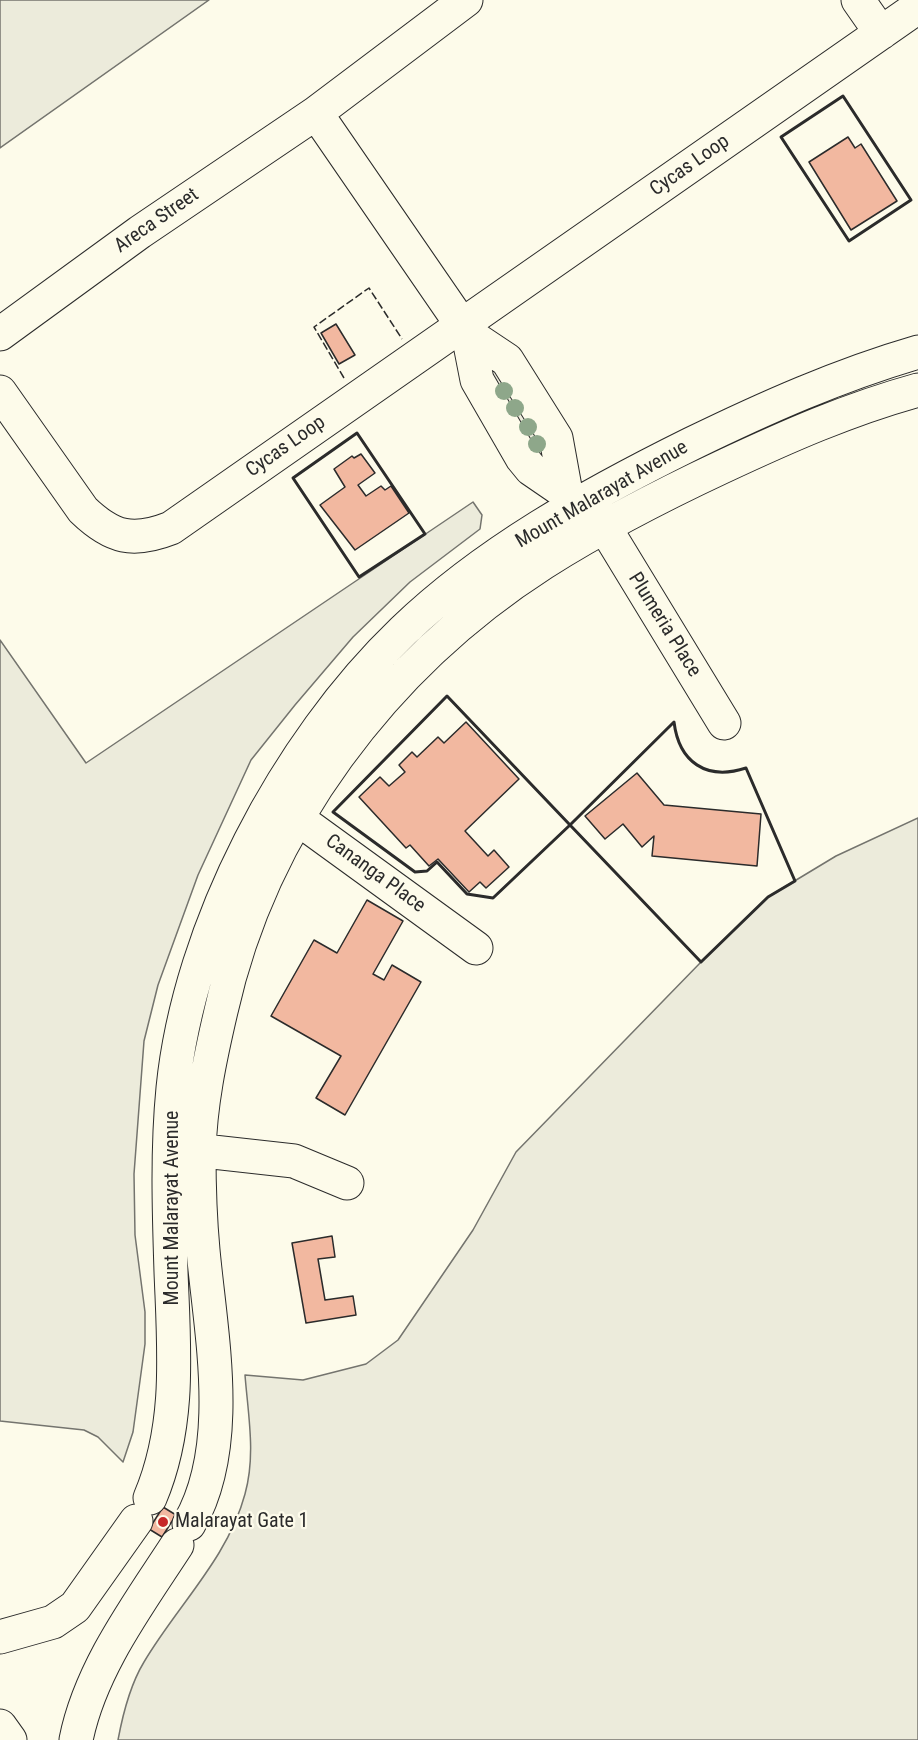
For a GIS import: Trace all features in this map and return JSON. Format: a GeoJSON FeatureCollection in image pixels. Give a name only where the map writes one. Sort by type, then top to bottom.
{"type":"FeatureCollection","features":[{"type":"Feature","properties":{"kind":"street","name":"Areca Street"},"geometry":{"type":"LineString","coordinates":[[0,334],[140,232],[316,113],[466,0]]}},
{"type":"Feature","properties":{"kind":"street"},"geometry":{"type":"LineString","coordinates":[[858,0],[881,33]]}},
{"type":"Feature","properties":{"kind":"street","name":"Cycas Loop"},"geometry":{"type":"LineString","coordinates":[[0,392],[83,510],[98,525],[116,534],[134,538],[151,536],[171,528],[465,329],[918,7]]}},
{"type":"Feature","properties":{"kind":"street"},"geometry":{"type":"LineString","coordinates":[[316,113],[465,329],[507,360],[556,438],[571,499],[604,526]]}},
{"type":"Feature","properties":{"kind":"street","name":"Mount Malarayat Avenue"},"geometry":{"type":"LineString","coordinates":[[0,1637],[53,1622],[75,1607],[116,1553],[143,1510],[165,1456],[174,1389],[184,1148],[209,1062],[238,945],[259,891],[302,755],[358,680],[405,630],[571,499],[652,463],[760,410],[858,371],[918,352]]}},
{"type":"Feature","properties":{"kind":"street","name":"Mount Malarayat Avenue"},"geometry":{"type":"LineString","coordinates":[[284,808],[384,699],[439,645],[473,615],[541,565],[604,526],[671,490],[811,426],[918,390]]}},
{"type":"Feature","properties":{"kind":"street","name":"Plumeria Place"},"geometry":{"type":"LineString","coordinates":[[604,526],[724,723]]}},
{"type":"Feature","properties":{"kind":"street","name":"Cananga Place"},"geometry":{"type":"LineString","coordinates":[[284,808],[476,948]]}},
{"type":"Feature","properties":{"kind":"street"},"geometry":{"type":"LineString","coordinates":[[184,1148],[294,1161],[347,1183]]}},
{"type":"Feature","properties":{"kind":"street","name":"Mount Malarayat Avenue"},"geometry":{"type":"LineString","coordinates":[[76,1740],[82,1713],[102,1668],[183,1535],[209,1480],[214,1449],[213,1344],[200,1204],[184,1148]]}},
{"type":"Feature","properties":{"kind":"street"},"geometry":{"type":"LineString","coordinates":[[116,1553],[155,1579]]}},
{"type":"Feature","properties":{"kind":"street"},"geometry":{"type":"LineString","coordinates":[[0,1726],[10,1740]]}},
{"type":"Feature","properties":{"kind":"shaded area"},"geometry":{"type":"Polygon","coordinates":[[[0,0],[209,0],[0,148],[0,0]]]}},
{"type":"Feature","properties":{"kind":"shaded area"},"geometry":{"type":"Polygon","coordinates":[[[488,360],[545,441],[545,453],[537,456],[484,364],[488,360]]]}},
{"type":"Feature","properties":{"kind":"shaded area"},"geometry":{"type":"Polygon","coordinates":[[[473,502],[482,515],[480,529],[410,582],[353,637],[251,760],[198,875],[158,985],[144,1041],[134,1174],[135,1235],[145,1312],[145,1344],[133,1432],[123,1462],[98,1437],[84,1430],[0,1421],[0,640],[86,763],[473,502]]]}},
{"type":"Feature","properties":{"kind":"shaded area"},"geometry":{"type":"Polygon","coordinates":[[[918,818],[918,1740],[118,1740],[128,1700],[139,1671],[157,1641],[214,1561],[237,1517],[245,1494],[251,1449],[245,1375],[303,1380],[366,1364],[398,1340],[473,1230],[516,1152],[701,962],[768,897],[836,856],[918,818]]]}},
{"type":"Feature","properties":{"kind":"building"},"geometry":{"type":"Polygon","coordinates":[[[848,137],[855,148],[861,144],[897,201],[851,230],[809,162],[848,137]]]}},
{"type":"Feature","properties":{"kind":"building"},"geometry":{"type":"Polygon","coordinates":[[[336,324],[355,355],[339,364],[321,333],[336,324]]]}},
{"type":"Feature","properties":{"kind":"building"},"geometry":{"type":"Polygon","coordinates":[[[361,454],[375,473],[358,485],[366,496],[381,486],[385,490],[391,486],[409,513],[355,550],[320,505],[345,487],[334,469],[352,456],[354,458],[361,454]]]}},
{"type":"Feature","properties":{"kind":"building"},"geometry":{"type":"Polygon","coordinates":[[[466,722],[519,779],[465,831],[488,856],[494,850],[509,867],[486,888],[480,882],[469,892],[438,859],[429,866],[410,845],[406,848],[359,797],[380,777],[389,786],[405,772],[399,765],[412,752],[417,757],[438,737],[444,743],[466,722]]]}},
{"type":"Feature","properties":{"kind":"building"},"geometry":{"type":"Polygon","coordinates":[[[637,773],[664,805],[761,814],[757,866],[652,856],[654,836],[642,847],[623,824],[605,839],[585,816],[637,773]]]}},
{"type":"Feature","properties":{"kind":"building"},"geometry":{"type":"Polygon","coordinates":[[[367,900],[403,921],[373,974],[384,980],[392,965],[421,982],[345,1115],[316,1098],[341,1056],[271,1016],[314,940],[337,953],[367,900]]]}},
{"type":"Feature","properties":{"kind":"building"},"geometry":{"type":"Polygon","coordinates":[[[332,1236],[335,1257],[318,1259],[325,1300],[353,1296],[356,1315],[306,1323],[292,1243],[332,1236]]]}},
{"type":"Feature","properties":{"kind":"building","name":"Malarayat Gate 1"},"geometry":{"type":"Polygon","coordinates":[[[163,1507],[176,1515],[162,1537],[149,1529],[163,1507]]]}},
{"type":"Feature","properties":{"kind":"fence"},"geometry":{"type":"LineString","coordinates":[[344,378],[314,327],[369,288],[402,339]]}},
{"type":"Feature","properties":{"kind":"wall"},"geometry":{"type":"LineString","coordinates":[[843,96],[911,200],[849,241],[781,137],[843,96]]}},
{"type":"Feature","properties":{"kind":"wall"},"geometry":{"type":"LineString","coordinates":[[357,433],[425,534],[359,577],[293,478],[357,433]]}},
{"type":"Feature","properties":{"kind":"wall"},"geometry":{"type":"LineString","coordinates":[[447,696],[570,825],[493,898],[467,894],[437,862],[427,871],[415,872],[333,812],[447,696]]}},
{"type":"Feature","properties":{"kind":"wall"},"geometry":{"type":"LineString","coordinates":[[674,722],[682,748],[688,758],[697,765],[719,772],[746,768],[795,881],[768,897],[701,962],[570,825],[674,722]]}},
{"type":"Feature","properties":{"kind":"place","name":"Malarayat Gate 1"},"geometry":{"type":"Point","coordinates":[163,1522]}}]}
